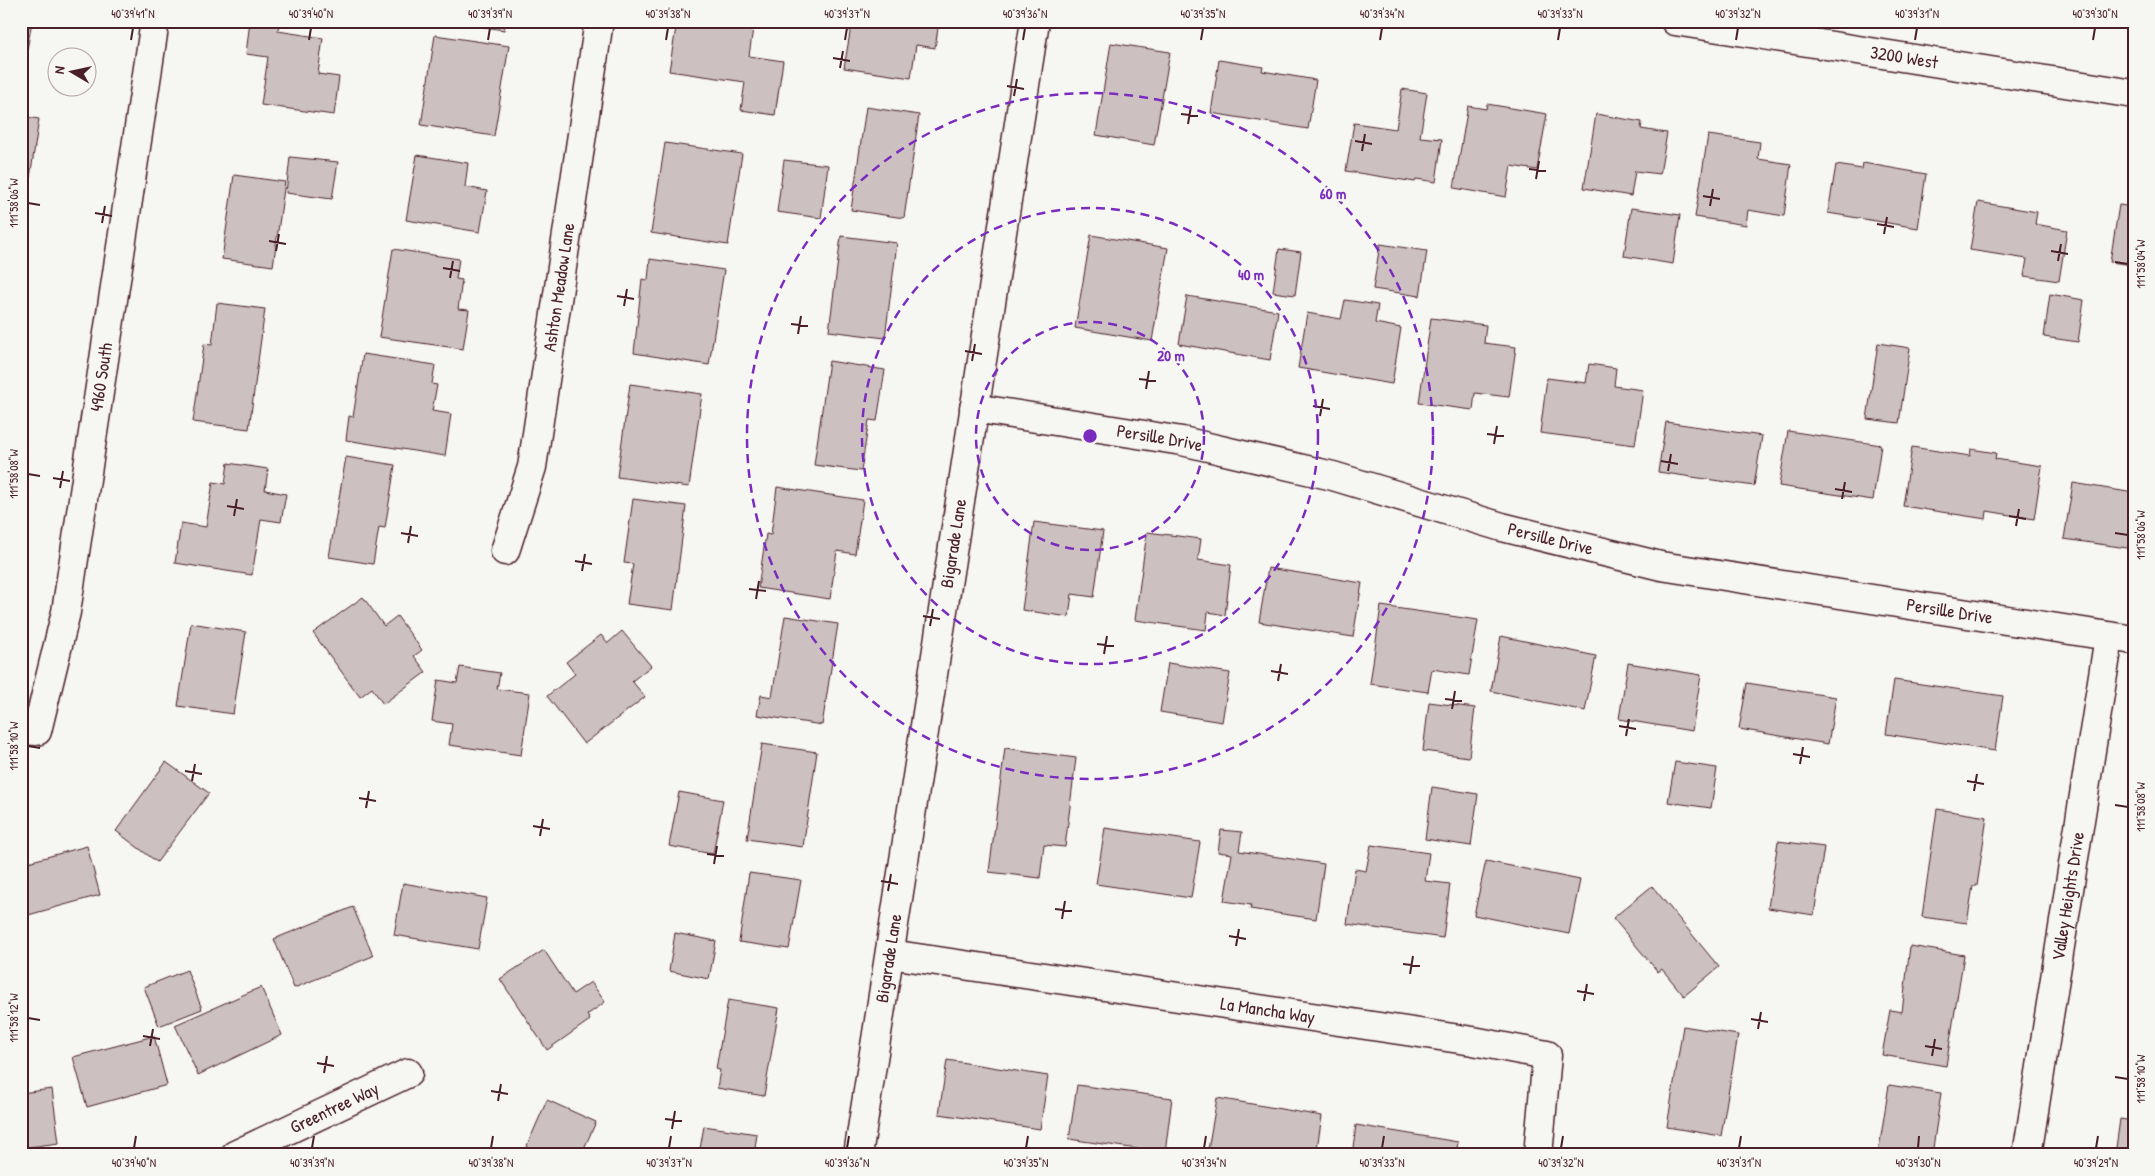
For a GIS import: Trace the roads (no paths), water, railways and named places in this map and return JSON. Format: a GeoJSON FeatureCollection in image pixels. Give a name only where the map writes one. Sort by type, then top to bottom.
{"type":"FeatureCollection","features":[{"type":"Feature","properties":{"kind":"street","name":"4960 South"},"geometry":{"type":"LineString","coordinates":[[29,731],[66,612],[155,21]]}},
{"type":"Feature","properties":{"kind":"street","name":"Ashton Meadow Lane"},"geometry":{"type":"LineString","coordinates":[[505,550],[532,467],[600,21]]}},
{"type":"Feature","properties":{"kind":"street","name":"Bigarade Lane"},"geometry":{"type":"LineString","coordinates":[[858,1155],[1035,21]]}},
{"type":"Feature","properties":{"kind":"street","name":"3200 West"},"geometry":{"type":"LineString","coordinates":[[1675,21],[1809,32],[2134,94]]}},
{"type":"Feature","properties":{"kind":"street","name":"Persille Drive"},"geometry":{"type":"LineString","coordinates":[[974,408],[1192,443],[1333,476],[1502,527],[1661,566],[2121,638]]}},
{"type":"Feature","properties":{"kind":"street","name":"Valley Heights Drive"},"geometry":{"type":"LineString","coordinates":[[2027,1155],[2121,638]]}},
{"type":"Feature","properties":{"kind":"street","name":"La Mancha Way"},"geometry":{"type":"LineString","coordinates":[[890,954],[1473,1041],[1547,1055],[1538,1155]]}},
{"type":"Feature","properties":{"kind":"street","name":"Greentree Way"},"geometry":{"type":"LineString","coordinates":[[235,1155],[408,1073]]}}]}
